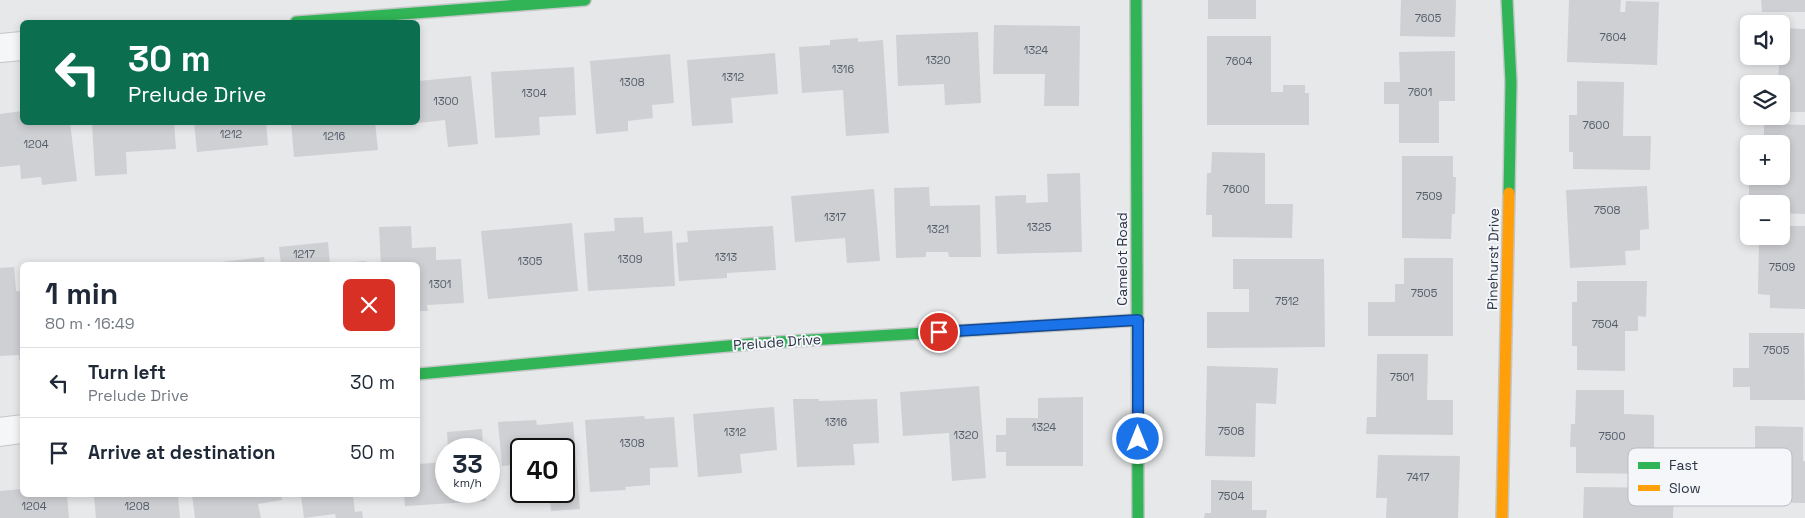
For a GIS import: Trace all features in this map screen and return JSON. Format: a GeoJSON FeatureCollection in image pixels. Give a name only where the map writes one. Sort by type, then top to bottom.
{"type":"FeatureCollection","features":[{"type":"Feature","properties":{"kind":"street"},"geometry":{"type":"LineString","coordinates":[[322,20],[585,0]]}},
{"type":"Feature","properties":{"kind":"street","name":"Camelot Road"},"geometry":{"type":"LineString","coordinates":[[1136,0],[1138,518]]}},
{"type":"Feature","properties":{"kind":"street","name":"Pinehurst Drive"},"geometry":{"type":"LineString","coordinates":[[1502,518],[1511,82],[1507,0]]}},
{"type":"Feature","properties":{"kind":"street"},"geometry":{"type":"LineString","coordinates":[[0,48],[20,46]]}},
{"type":"Feature","properties":{"kind":"street","name":"Prelude Drive"},"geometry":{"type":"LineString","coordinates":[[420,374],[761,343],[1138,320]]}},
{"type":"Feature","properties":{"kind":"street"},"geometry":{"type":"LineString","coordinates":[[0,432],[20,429]]}},
{"type":"Feature","properties":{"kind":"building"},"geometry":{"type":"Polygon","coordinates":[[[1208,0],[1256,0],[1256,19],[1208,19],[1208,0]]]}},
{"type":"Feature","properties":{"kind":"building"},"geometry":{"type":"Polygon","coordinates":[[[1401,0],[1456,0],[1455,37],[1400,36],[1401,0]]]}},
{"type":"Feature","properties":{"kind":"building"},"geometry":{"type":"Polygon","coordinates":[[[1569,0],[1621,0],[1620,12],[1625,12],[1626,1],[1659,2],[1657,65],[1567,62],[1569,0]]]}},
{"type":"Feature","properties":{"kind":"building"},"geometry":{"type":"Polygon","coordinates":[[[1761,0],[1805,0],[1805,12],[1762,12],[1761,0]]]}},
{"type":"Feature","properties":{"kind":"building"},"geometry":{"type":"Polygon","coordinates":[[[994,25],[1080,26],[1079,106],[1044,106],[1045,74],[993,74],[994,25]]]}},
{"type":"Feature","properties":{"kind":"building"},"geometry":{"type":"Polygon","coordinates":[[[1790,28],[1805,29],[1805,112],[1790,112],[1790,75],[1778,75],[1779,65],[1790,65],[1790,28]]]}},
{"type":"Feature","properties":{"kind":"building"},"geometry":{"type":"Polygon","coordinates":[[[978,32],[981,103],[945,105],[944,84],[898,86],[896,35],[978,32]]]}},
{"type":"Feature","properties":{"kind":"building"},"geometry":{"type":"Polygon","coordinates":[[[1207,36],[1271,36],[1271,92],[1283,92],[1283,85],[1305,85],[1305,93],[1309,93],[1309,125],[1207,125],[1207,36]]]}},
{"type":"Feature","properties":{"kind":"building"},"geometry":{"type":"Polygon","coordinates":[[[858,38],[858,42],[883,40],[889,133],[846,136],[843,90],[802,93],[799,47],[830,45],[830,40],[858,38]]]}},
{"type":"Feature","properties":{"kind":"building"},"geometry":{"type":"Polygon","coordinates":[[[1455,51],[1455,101],[1439,101],[1439,143],[1399,143],[1399,104],[1384,104],[1384,82],[1400,82],[1399,52],[1455,51]]]}},
{"type":"Feature","properties":{"kind":"building"},"geometry":{"type":"Polygon","coordinates":[[[775,53],[778,94],[731,98],[733,123],[692,126],[687,60],[775,53]]]}},
{"type":"Feature","properties":{"kind":"building"},"geometry":{"type":"Polygon","coordinates":[[[670,54],[674,103],[652,105],[653,118],[628,121],[628,131],[596,134],[590,61],[670,54]]]}},
{"type":"Feature","properties":{"kind":"building"},"geometry":{"type":"Polygon","coordinates":[[[574,67],[576,115],[539,117],[540,135],[495,138],[491,72],[574,67]]]}},
{"type":"Feature","properties":{"kind":"building"},"geometry":{"type":"Polygon","coordinates":[[[471,76],[478,144],[448,147],[445,120],[420,123],[420,81],[471,76]]]}},
{"type":"Feature","properties":{"kind":"building"},"geometry":{"type":"Polygon","coordinates":[[[1577,81],[1624,82],[1623,136],[1651,136],[1650,170],[1573,169],[1573,152],[1569,152],[1569,115],[1577,115],[1577,81]]]}},
{"type":"Feature","properties":{"kind":"building"},"geometry":{"type":"Polygon","coordinates":[[[20,111],[20,125],[70,125],[77,181],[42,185],[41,177],[21,179],[20,165],[0,167],[0,114],[20,111]]]}},
{"type":"Feature","properties":{"kind":"building"},"geometry":{"type":"Polygon","coordinates":[[[92,125],[174,125],[176,149],[126,152],[127,174],[95,176],[92,125]]]}},
{"type":"Feature","properties":{"kind":"building"},"geometry":{"type":"Polygon","coordinates":[[[194,125],[266,125],[268,145],[197,152],[194,125]]]}},
{"type":"Feature","properties":{"kind":"building"},"geometry":{"type":"Polygon","coordinates":[[[291,125],[375,125],[378,150],[294,157],[291,125]]]}},
{"type":"Feature","properties":{"kind":"building"},"geometry":{"type":"Polygon","coordinates":[[[1764,125],[1805,125],[1805,214],[1790,213],[1790,195],[1749,195],[1749,185],[1790,185],[1790,135],[1764,135],[1764,125]]]}},
{"type":"Feature","properties":{"kind":"building"},"geometry":{"type":"Polygon","coordinates":[[[1212,152],[1265,153],[1265,204],[1293,204],[1292,238],[1212,237],[1212,215],[1206,215],[1207,173],[1211,173],[1212,152]]]}},
{"type":"Feature","properties":{"kind":"building"},"geometry":{"type":"Polygon","coordinates":[[[1402,156],[1453,156],[1453,177],[1456,177],[1455,214],[1452,214],[1451,239],[1402,238],[1402,156]]]}},
{"type":"Feature","properties":{"kind":"building"},"geometry":{"type":"Polygon","coordinates":[[[1080,173],[1082,252],[997,254],[995,196],[1026,195],[1026,203],[1048,202],[1047,174],[1080,173]]]}},
{"type":"Feature","properties":{"kind":"building"},"geometry":{"type":"Polygon","coordinates":[[[1647,186],[1649,229],[1640,230],[1640,250],[1625,251],[1626,265],[1570,268],[1566,190],[1647,186]]]}},
{"type":"Feature","properties":{"kind":"building"},"geometry":{"type":"Polygon","coordinates":[[[929,187],[930,206],[980,205],[981,257],[949,257],[948,252],[926,252],[926,257],[896,258],[894,188],[929,187]]]}},
{"type":"Feature","properties":{"kind":"building"},"geometry":{"type":"Polygon","coordinates":[[[874,189],[880,261],[847,263],[845,238],[795,242],[791,196],[874,189]]]}},
{"type":"Feature","properties":{"kind":"building"},"geometry":{"type":"Polygon","coordinates":[[[643,217],[644,233],[672,231],[675,286],[588,291],[584,233],[615,231],[614,218],[643,217]]]}},
{"type":"Feature","properties":{"kind":"building"},"geometry":{"type":"Polygon","coordinates":[[[572,223],[578,291],[488,299],[481,231],[572,223]]]}},
{"type":"Feature","properties":{"kind":"building"},"geometry":{"type":"Polygon","coordinates":[[[411,226],[412,248],[436,247],[436,260],[461,259],[464,303],[427,305],[428,311],[420,311],[420,262],[381,262],[379,227],[411,226]]]}},
{"type":"Feature","properties":{"kind":"building"},"geometry":{"type":"Polygon","coordinates":[[[773,226],[776,270],[727,273],[727,278],[679,281],[676,243],[688,242],[687,231],[773,226]]]}},
{"type":"Feature","properties":{"kind":"building"},"geometry":{"type":"Polygon","coordinates":[[[1790,226],[1805,226],[1805,309],[1770,308],[1770,295],[1758,294],[1759,245],[1790,245],[1790,226]]]}},
{"type":"Feature","properties":{"kind":"building"},"geometry":{"type":"Polygon","coordinates":[[[328,242],[330,262],[281,262],[279,247],[328,242]]]}},
{"type":"Feature","properties":{"kind":"building"},"geometry":{"type":"Polygon","coordinates":[[[264,257],[265,262],[221,262],[264,257]]]}},
{"type":"Feature","properties":{"kind":"building"},"geometry":{"type":"Polygon","coordinates":[[[1404,258],[1453,258],[1453,336],[1368,336],[1368,302],[1395,302],[1395,284],[1404,284],[1404,258]]]}},
{"type":"Feature","properties":{"kind":"building"},"geometry":{"type":"Polygon","coordinates":[[[1233,259],[1324,259],[1325,347],[1207,348],[1207,312],[1249,312],[1249,289],[1233,289],[1233,259]]]}},
{"type":"Feature","properties":{"kind":"building"},"geometry":{"type":"Polygon","coordinates":[[[14,267],[16,291],[20,291],[20,360],[19,355],[0,356],[0,268],[14,267]]]}},
{"type":"Feature","properties":{"kind":"building"},"geometry":{"type":"Polygon","coordinates":[[[1577,281],[1647,281],[1646,317],[1638,316],[1638,331],[1625,331],[1625,371],[1577,370],[1577,346],[1572,346],[1572,302],[1577,302],[1577,281]]]}},
{"type":"Feature","properties":{"kind":"building"},"geometry":{"type":"Polygon","coordinates":[[[1749,333],[1804,333],[1805,400],[1750,400],[1750,387],[1733,387],[1733,368],[1749,368],[1749,333]]]}},
{"type":"Feature","properties":{"kind":"building"},"geometry":{"type":"Polygon","coordinates":[[[1377,354],[1428,354],[1427,400],[1453,400],[1453,435],[1366,434],[1367,417],[1376,417],[1377,354]]]}},
{"type":"Feature","properties":{"kind":"building"},"geometry":{"type":"Polygon","coordinates":[[[1207,366],[1278,368],[1276,404],[1256,403],[1255,457],[1205,456],[1207,366]]]}},
{"type":"Feature","properties":{"kind":"building"},"geometry":{"type":"Polygon","coordinates":[[[979,386],[986,478],[952,481],[949,433],[903,436],[900,392],[979,386]]]}},
{"type":"Feature","properties":{"kind":"building"},"geometry":{"type":"Polygon","coordinates":[[[1576,390],[1624,390],[1624,414],[1654,415],[1654,448],[1628,448],[1628,474],[1576,473],[1576,447],[1570,447],[1571,424],[1575,424],[1576,390]]]}},
{"type":"Feature","properties":{"kind":"building"},"geometry":{"type":"Polygon","coordinates":[[[1083,397],[1083,466],[1006,466],[1006,452],[996,452],[996,435],[1006,435],[1006,418],[1038,418],[1038,398],[1083,397]]]}},
{"type":"Feature","properties":{"kind":"building"},"geometry":{"type":"Polygon","coordinates":[[[793,399],[819,399],[819,401],[877,399],[879,443],[853,444],[855,465],[797,467],[793,399]]]}},
{"type":"Feature","properties":{"kind":"building"},"geometry":{"type":"Polygon","coordinates":[[[774,407],[777,450],[740,454],[742,473],[698,477],[693,414],[774,407]]]}},
{"type":"Feature","properties":{"kind":"building"},"geometry":{"type":"Polygon","coordinates":[[[644,416],[645,419],[674,417],[678,467],[650,468],[650,485],[625,487],[626,490],[590,492],[585,420],[644,416]]]}},
{"type":"Feature","properties":{"kind":"building"},"geometry":{"type":"Polygon","coordinates":[[[536,420],[537,425],[573,422],[574,438],[510,438],[510,465],[502,466],[498,422],[536,420]]]}},
{"type":"Feature","properties":{"kind":"building"},"geometry":{"type":"Polygon","coordinates":[[[1755,426],[1803,427],[1805,503],[1792,503],[1792,448],[1755,448],[1755,426]]]}},
{"type":"Feature","properties":{"kind":"building"},"geometry":{"type":"Polygon","coordinates":[[[482,429],[482,438],[447,438],[447,432],[482,429]]]}},
{"type":"Feature","properties":{"kind":"building"},"geometry":{"type":"Polygon","coordinates":[[[575,447],[580,509],[551,511],[550,503],[575,503],[575,447]]]}},
{"type":"Feature","properties":{"kind":"building"},"geometry":{"type":"Polygon","coordinates":[[[1378,455],[1460,456],[1458,518],[1386,518],[1387,498],[1376,498],[1378,455]]]}},
{"type":"Feature","properties":{"kind":"building"},"geometry":{"type":"Polygon","coordinates":[[[435,463],[435,503],[454,503],[405,506],[404,497],[420,497],[420,464],[435,463]]]}},
{"type":"Feature","properties":{"kind":"building"},"geometry":{"type":"Polygon","coordinates":[[[1211,480],[1252,481],[1252,510],[1267,510],[1266,518],[1204,518],[1205,513],[1211,513],[1211,480]]]}},
{"type":"Feature","properties":{"kind":"building"},"geometry":{"type":"Polygon","coordinates":[[[1584,487],[1628,487],[1628,506],[1673,506],[1673,518],[1583,518],[1584,487]]]}},
{"type":"Feature","properties":{"kind":"building"},"geometry":{"type":"Polygon","coordinates":[[[20,489],[20,497],[67,497],[69,518],[0,518],[0,491],[20,489]]]}},
{"type":"Feature","properties":{"kind":"building"},"geometry":{"type":"Polygon","coordinates":[[[94,497],[178,497],[180,518],[96,518],[94,497]]]}},
{"type":"Feature","properties":{"kind":"building"},"geometry":{"type":"Polygon","coordinates":[[[192,497],[281,497],[282,500],[258,504],[261,518],[195,518],[192,497]]]}},
{"type":"Feature","properties":{"kind":"building"},"geometry":{"type":"Polygon","coordinates":[[[301,497],[353,497],[355,512],[362,511],[363,518],[336,518],[335,514],[304,518],[301,497]]]}},
{"type":"Feature","properties":{"kind":"traffic: fast"},"geometry":{"type":"LineString","coordinates":[[322,20],[585,0]]}},
{"type":"Feature","properties":{"kind":"traffic: fast"},"geometry":{"type":"LineString","coordinates":[[1136,0],[1138,518]]}},
{"type":"Feature","properties":{"kind":"traffic: fast"},"geometry":{"type":"LineString","coordinates":[[1507,0],[1511,82],[1509,193]]}},
{"type":"Feature","properties":{"kind":"traffic: fast"},"geometry":{"type":"LineString","coordinates":[[420,374],[761,343],[1007,328]]}},
{"type":"Feature","properties":{"kind":"traffic: slow"},"geometry":{"type":"LineString","coordinates":[[1502,518],[1509,193]]}},
{"type":"Feature","properties":{"kind":"traffic: slow"},"geometry":{"type":"LineString","coordinates":[[1007,328],[1138,320]]}},
{"type":"Feature","properties":{"kind":"route"},"geometry":{"type":"LineString","coordinates":[[939,332],[1138,320],[1138,439]]}}]}
